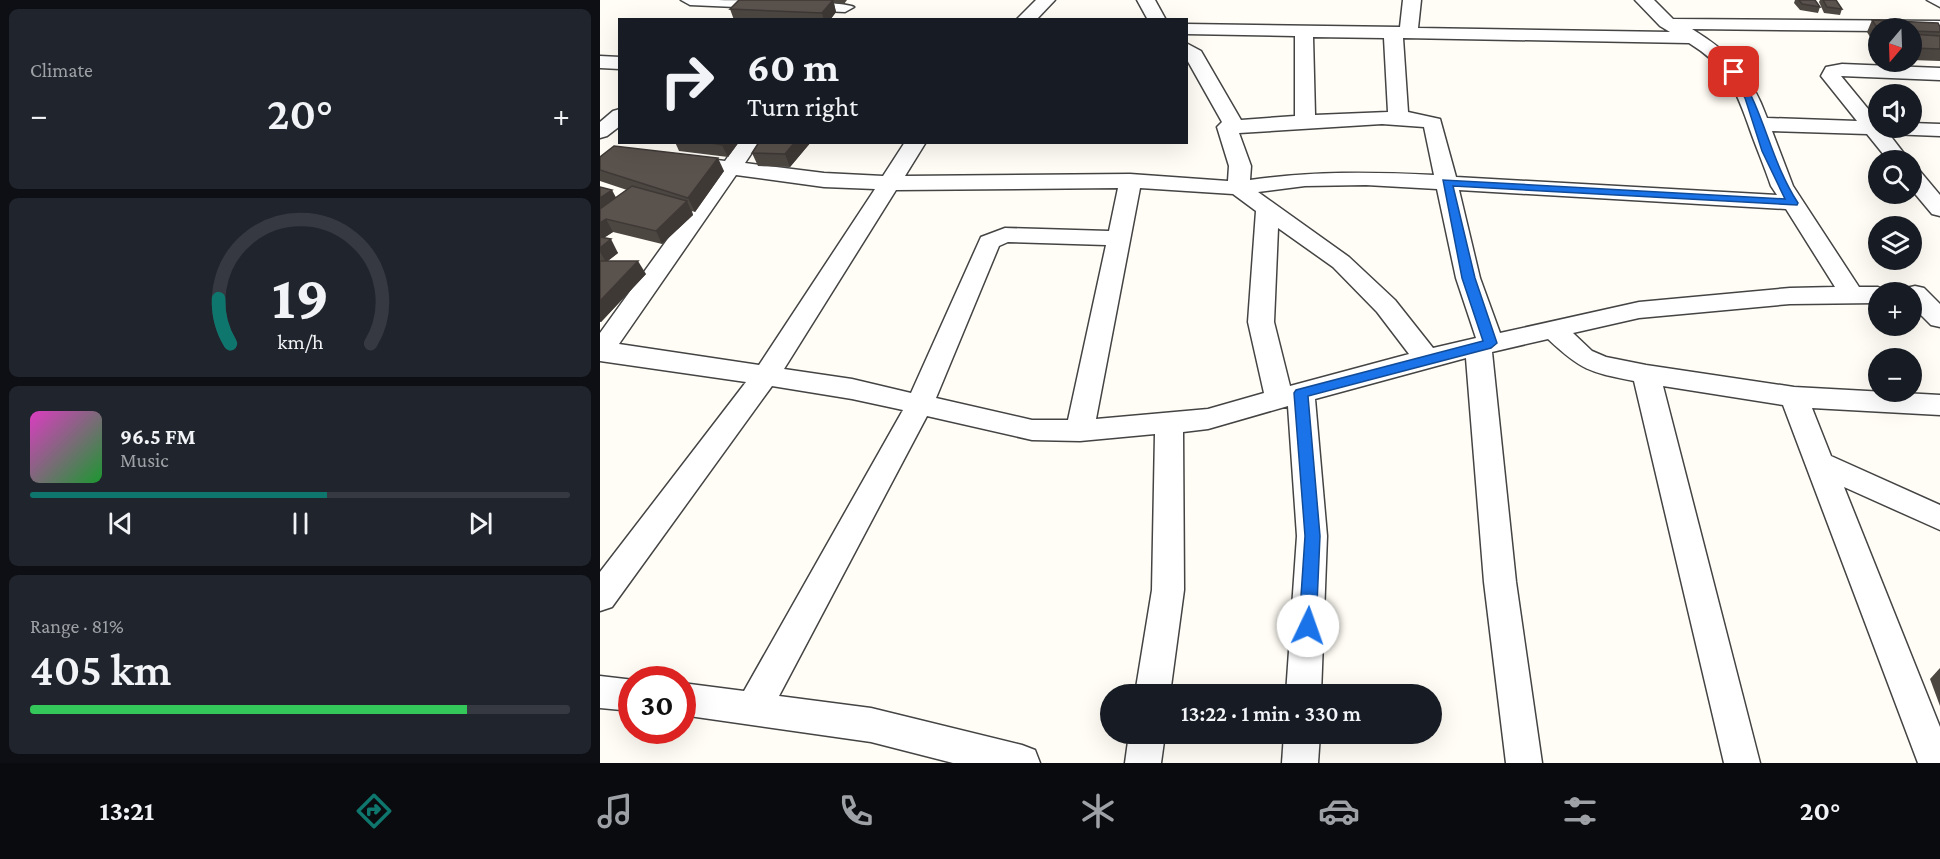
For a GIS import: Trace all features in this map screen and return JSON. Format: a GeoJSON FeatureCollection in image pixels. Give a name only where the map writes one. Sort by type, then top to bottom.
{"type":"FeatureCollection","features":[{"type":"Feature","properties":{"kind":"street"},"geometry":{"type":"LineString","coordinates":[[690,0],[844,9]]}},
{"type":"Feature","properties":{"kind":"street"},"geometry":{"type":"LineString","coordinates":[[1027,18],[1046,0]]}},
{"type":"Feature","properties":{"kind":"street"},"geometry":{"type":"LineString","coordinates":[[1146,0],[1156,18]]}},
{"type":"Feature","properties":{"kind":"street"},"geometry":{"type":"LineString","coordinates":[[1398,118],[1400,32],[1412,0]]}},
{"type":"Feature","properties":{"kind":"street"},"geometry":{"type":"LineString","coordinates":[[1644,0],[1671,24],[1715,51],[1734,72],[1750,98],[1782,186],[1865,295]]}},
{"type":"Feature","properties":{"kind":"street"},"geometry":{"type":"LineString","coordinates":[[722,18],[738,2]]}},
{"type":"Feature","properties":{"kind":"street"},"geometry":{"type":"LineString","coordinates":[[1671,24],[1940,26]]}},
{"type":"Feature","properties":{"kind":"street"},"geometry":{"type":"LineString","coordinates":[[1188,29],[1696,38]]}},
{"type":"Feature","properties":{"kind":"street"},"geometry":{"type":"LineString","coordinates":[[1304,30],[1305,120]]}},
{"type":"Feature","properties":{"kind":"street"},"geometry":{"type":"LineString","coordinates":[[1188,53],[1195,71],[1235,127]]}},
{"type":"Feature","properties":{"kind":"street"},"geometry":{"type":"LineString","coordinates":[[600,62],[618,63]]}},
{"type":"Feature","properties":{"kind":"street"},"geometry":{"type":"LineString","coordinates":[[1868,124],[1831,76],[1833,71],[1940,74]]}},
{"type":"Feature","properties":{"kind":"street"},"geometry":{"type":"LineString","coordinates":[[600,132],[618,117]]}},
{"type":"Feature","properties":{"kind":"street"},"geometry":{"type":"LineString","coordinates":[[1239,188],[1240,166],[1227,127],[1305,120],[1398,118],[1422,119],[1433,123],[1484,345],[1500,582],[1524,763]]}},
{"type":"Feature","properties":{"kind":"street"},"geometry":{"type":"LineString","coordinates":[[1758,124],[1868,128]]}},
{"type":"Feature","properties":{"kind":"street"},"geometry":{"type":"LineString","coordinates":[[1922,129],[1940,130]]}},
{"type":"Feature","properties":{"kind":"street"},"geometry":{"type":"LineString","coordinates":[[1880,138],[1890,150]]}},
{"type":"Feature","properties":{"kind":"street"},"geometry":{"type":"LineString","coordinates":[[748,144],[601,350],[852,388],[1032,430],[1080,431],[1208,419],[1427,358],[1640,310],[1790,296],[1865,295]]}},
{"type":"Feature","properties":{"kind":"street"},"geometry":{"type":"LineString","coordinates":[[600,597],[766,375],[915,144]]}},
{"type":"Feature","properties":{"kind":"street"},"geometry":{"type":"LineString","coordinates":[[662,159],[824,180],[891,183],[1130,181],[1239,188],[1305,179],[1366,178],[1793,203]]}},
{"type":"Feature","properties":{"kind":"street"},"geometry":{"type":"LineString","coordinates":[[1080,431],[1130,181]]}},
{"type":"Feature","properties":{"kind":"street"},"geometry":{"type":"LineString","coordinates":[[1239,188],[1341,262],[1386,306],[1427,358]]}},
{"type":"Feature","properties":{"kind":"street"},"geometry":{"type":"LineString","coordinates":[[1922,188],[1940,209]]}},
{"type":"Feature","properties":{"kind":"street"},"geometry":{"type":"LineString","coordinates":[[1267,209],[1261,322],[1290,396],[1312,536],[1305,684]]}},
{"type":"Feature","properties":{"kind":"street"},"geometry":{"type":"LineString","coordinates":[[753,709],[920,404],[989,242],[1005,235],[1119,238]]}},
{"type":"Feature","properties":{"kind":"street"},"geometry":{"type":"LineString","coordinates":[[1922,294],[1940,293]]}},
{"type":"Feature","properties":{"kind":"street"},"geometry":{"type":"LineString","coordinates":[[1922,302],[1940,319]]}},
{"type":"Feature","properties":{"kind":"street"},"geometry":{"type":"LineString","coordinates":[[1552,329],[1583,357],[1600,365],[1794,397],[1940,405]]}},
{"type":"Feature","properties":{"kind":"street"},"geometry":{"type":"LineString","coordinates":[[1646,374],[1742,763]]}},
{"type":"Feature","properties":{"kind":"street"},"geometry":{"type":"LineString","coordinates":[[1794,397],[1936,763]]}},
{"type":"Feature","properties":{"kind":"street"},"geometry":{"type":"LineString","coordinates":[[1154,684],[1168,590],[1168,423]]}},
{"type":"Feature","properties":{"kind":"street"},"geometry":{"type":"LineString","coordinates":[[1820,463],[1940,518]]}},
{"type":"Feature","properties":{"kind":"street"},"geometry":{"type":"LineString","coordinates":[[600,692],[618,694]]}},
{"type":"Feature","properties":{"kind":"street"},"geometry":{"type":"LineString","coordinates":[[696,701],[872,725],[964,756],[1022,763]]}},
{"type":"Feature","properties":{"kind":"street"},"geometry":{"type":"LineString","coordinates":[[1143,763],[1146,744]]}},
{"type":"Feature","properties":{"kind":"street"},"geometry":{"type":"LineString","coordinates":[[1300,763],[1301,744]]}},
{"type":"Feature","properties":{"kind":"building"},"geometry":{"type":"Polygon","coordinates":[[[739,0],[833,0],[822,13],[730,9],[739,0]]]}},
{"type":"Feature","properties":{"kind":"building"},"geometry":{"type":"Polygon","coordinates":[[[1799,0],[1815,0],[1820,7],[1802,4],[1799,0]]]}},
{"type":"Feature","properties":{"kind":"building"},"geometry":{"type":"Polygon","coordinates":[[[1823,0],[1836,0],[1842,9],[1827,7],[1823,0]]]}},
{"type":"Feature","properties":{"kind":"building"},"geometry":{"type":"Polygon","coordinates":[[[1922,22],[1938,23],[1940,32],[1922,31],[1922,22]]]}},
{"type":"Feature","properties":{"kind":"building"},"geometry":{"type":"Polygon","coordinates":[[[1922,35],[1940,36],[1940,49],[1922,48],[1922,35]]]}},
{"type":"Feature","properties":{"kind":"building"},"geometry":{"type":"Polygon","coordinates":[[[758,144],[793,144],[785,154],[752,153],[758,144]]]}},
{"type":"Feature","properties":{"kind":"building"},"geometry":{"type":"Polygon","coordinates":[[[614,146],[718,158],[688,198],[600,170],[600,157],[614,146]]]}},
{"type":"Feature","properties":{"kind":"building"},"geometry":{"type":"Polygon","coordinates":[[[632,186],[687,201],[656,231],[606,219],[600,223],[600,209],[632,186]]]}},
{"type":"Feature","properties":{"kind":"building"},"geometry":{"type":"Polygon","coordinates":[[[600,187],[612,190],[600,198],[600,187]]]}},
{"type":"Feature","properties":{"kind":"building"},"geometry":{"type":"Polygon","coordinates":[[[600,237],[611,239],[600,248],[600,237]]]}},
{"type":"Feature","properties":{"kind":"building"},"geometry":{"type":"Polygon","coordinates":[[[600,261],[638,261],[600,301],[600,261]]]}},
{"type":"Feature","properties":{"kind":"route"},"geometry":{"type":"LineString","coordinates":[[1308,626],[1312,536],[1301,393],[1491,343],[1468,278],[1447,182],[1793,203],[1782,186],[1767,151],[1750,98],[1734,72]]}}]}
